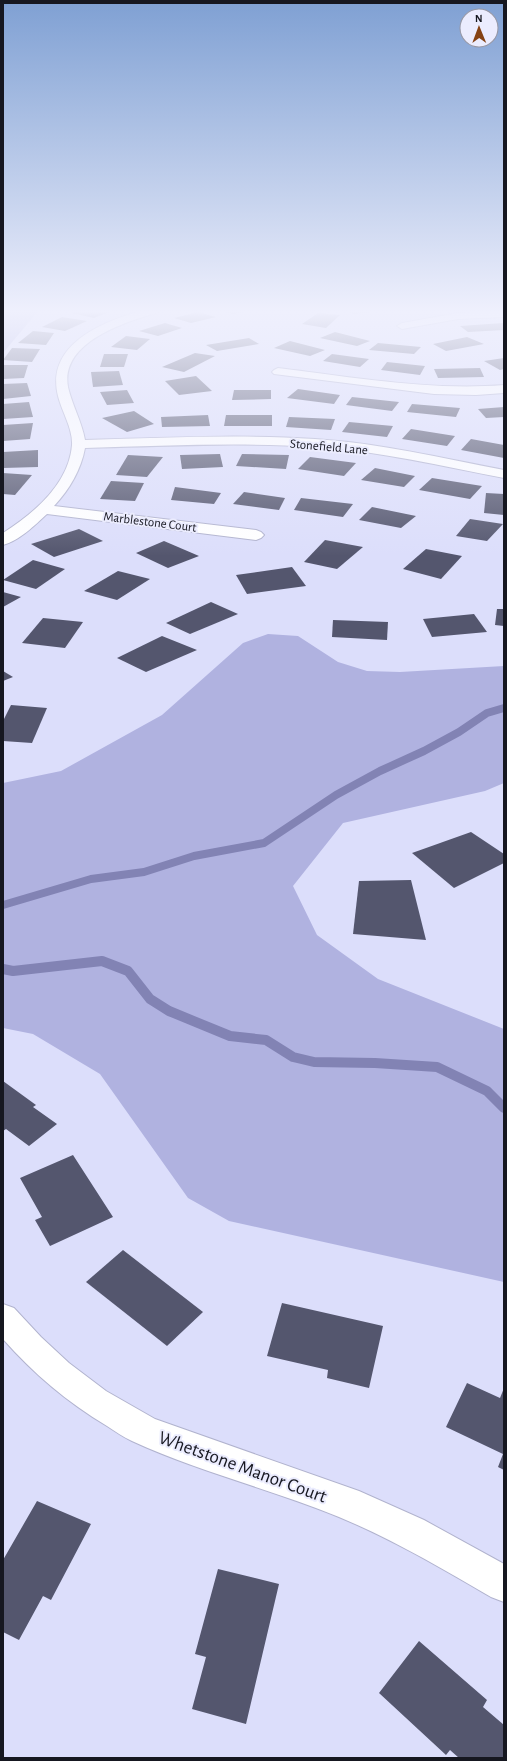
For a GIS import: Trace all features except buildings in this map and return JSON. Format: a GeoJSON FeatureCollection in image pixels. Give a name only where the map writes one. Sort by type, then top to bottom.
{"type":"FeatureCollection","features":[{"type":"Feature","properties":{"kind":"street"},"geometry":{"type":"LineString","coordinates":[[3,540],[23,527],[45,509],[68,480],[80,444],[64,392]]}},
{"type":"Feature","properties":{"kind":"street","name":"Stonefield Lane"},"geometry":{"type":"LineString","coordinates":[[80,444],[221,440],[317,443],[402,454],[504,474]]}},
{"type":"Feature","properties":{"kind":"street","name":"Marblestone Court"},"geometry":{"type":"LineString","coordinates":[[45,509],[256,535]]}},
{"type":"Feature","properties":{"kind":"street","name":"Whetstone Manor Court"},"geometry":{"type":"LineString","coordinates":[[3,1317],[30,1347],[58,1373],[95,1402],[144,1430],[194,1450],[268,1474],[347,1503],[412,1532],[504,1584]]}},
{"type":"Feature","properties":{"kind":"shaded area"},"geometry":{"type":"Polygon","coordinates":[[[268,634],[298,636],[338,662],[367,671],[400,672],[504,666],[504,783],[485,791],[343,823],[293,886],[317,935],[378,979],[504,1029],[504,1282],[229,1221],[188,1198],[100,1074],[33,1034],[3,1028],[3,783],[61,771],[162,715],[243,643],[268,634]]]}},
{"type":"Feature","properties":{"kind":"waterway"},"geometry":{"type":"LineString","coordinates":[[3,905],[91,879],[144,872],[194,856],[264,843],[336,795],[380,771],[424,751],[459,732],[487,713],[504,708]]}},
{"type":"Feature","properties":{"kind":"waterway"},"geometry":{"type":"LineString","coordinates":[[3,969],[13,971],[102,961],[128,971],[150,999],[169,1011],[230,1036],[266,1040],[293,1057],[314,1062],[375,1063],[437,1067],[487,1091],[504,1108]]}}]}
